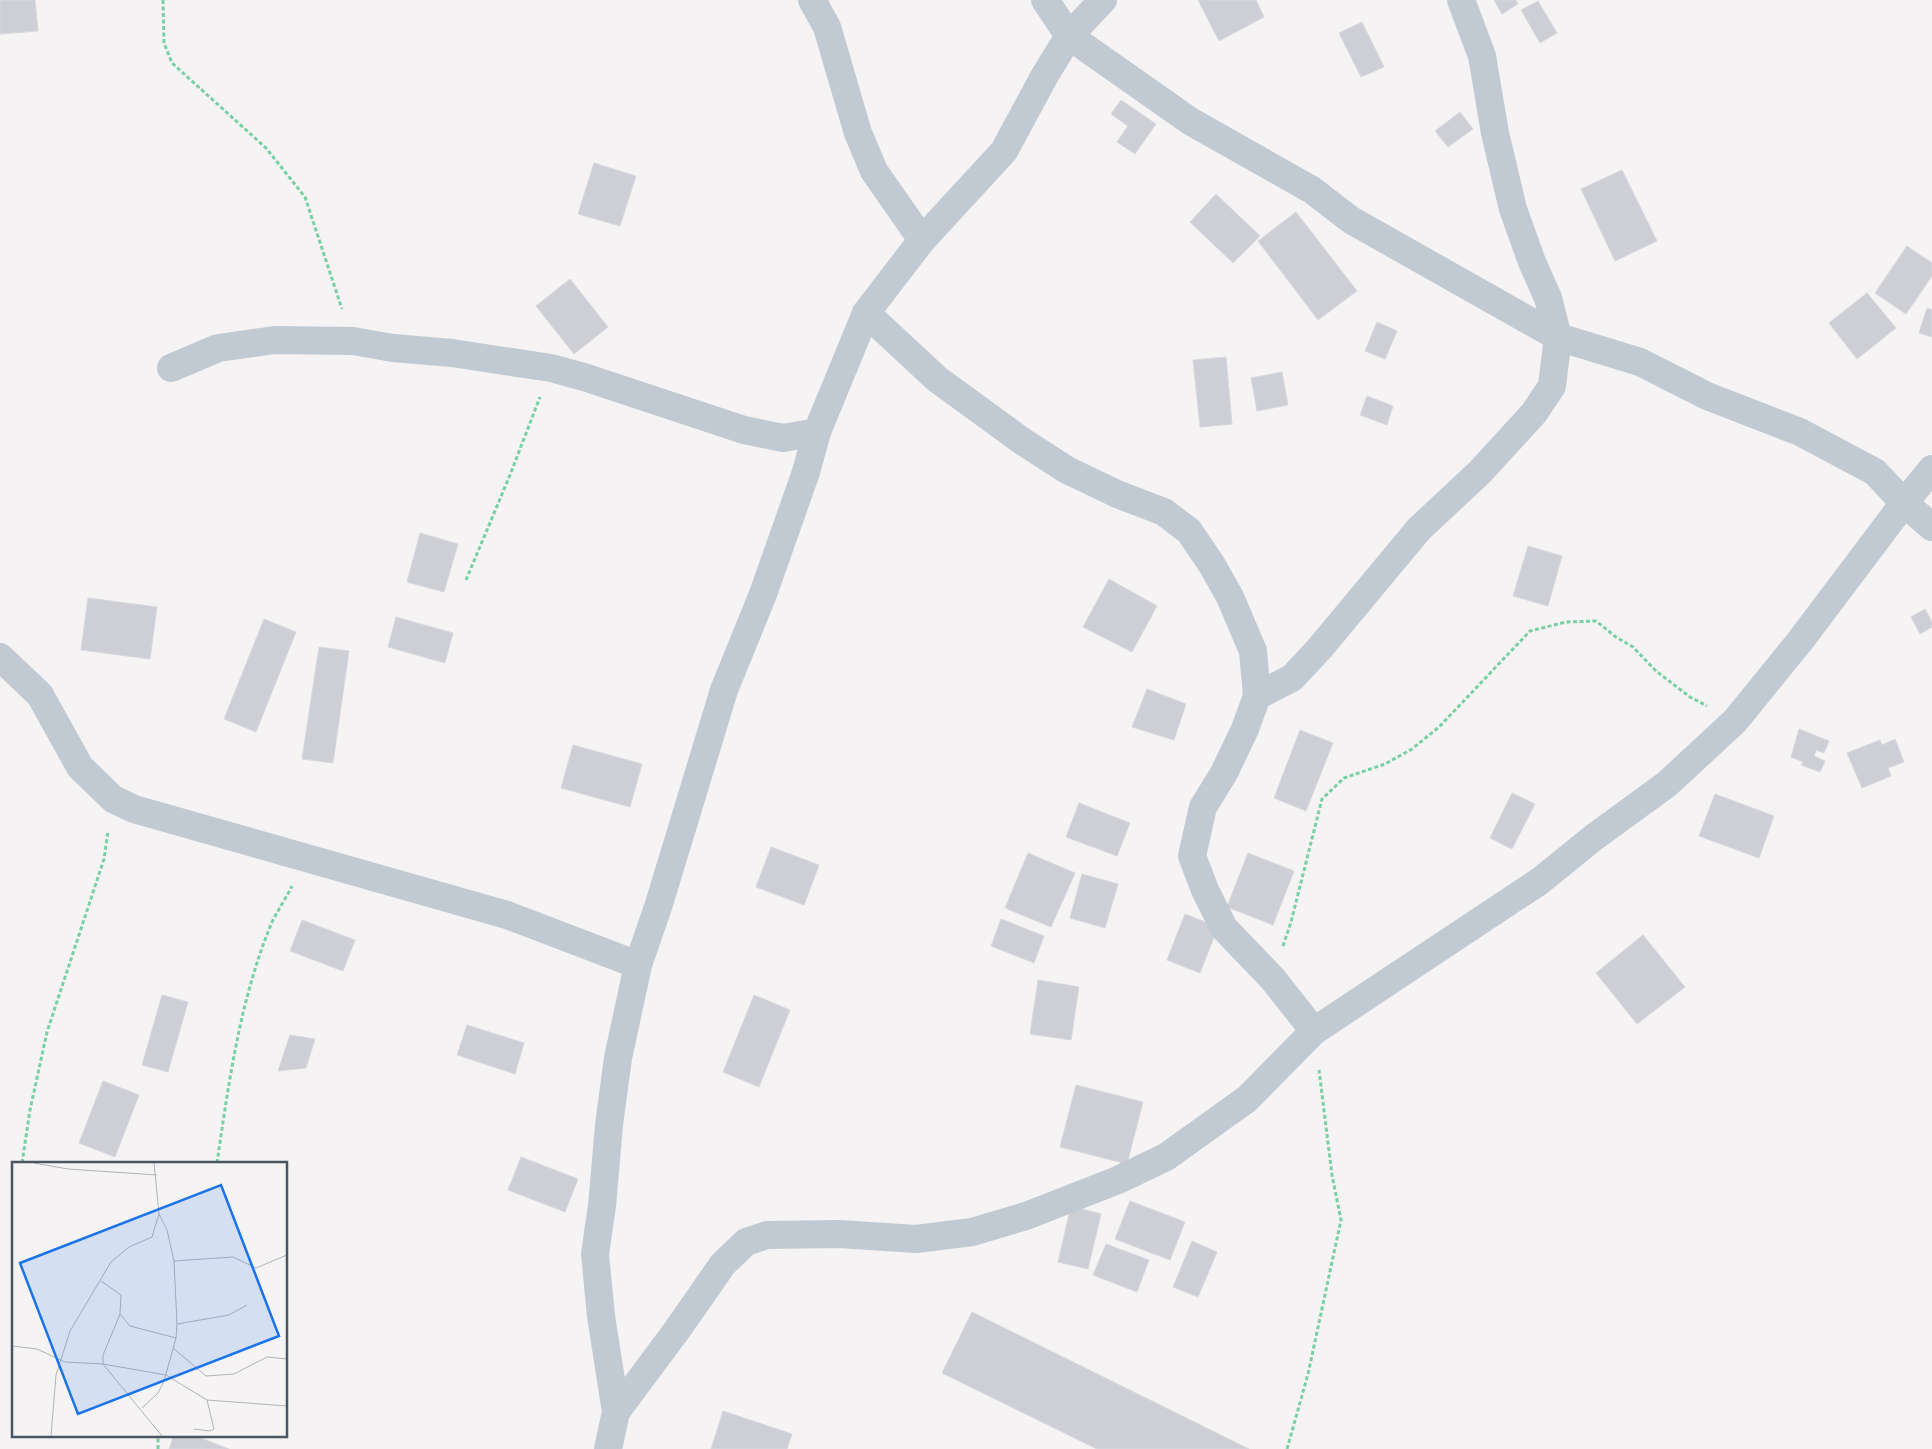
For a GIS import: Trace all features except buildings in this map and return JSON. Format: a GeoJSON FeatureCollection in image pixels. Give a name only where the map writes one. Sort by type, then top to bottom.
{"type":"FeatureCollection","features":[{"type":"Feature","properties":{"kind":"street"},"geometry":{"type":"LineString","coordinates":[[812,0],[827,27],[858,133],[874,171],[922,240]]}},
{"type":"Feature","properties":{"kind":"street"},"geometry":{"type":"LineString","coordinates":[[1045,0],[1069,36],[1190,120],[1312,190],[1351,220],[1558,337],[1640,362],[1708,396],[1800,432],[1875,472],[1904,503],[1932,527]]}},
{"type":"Feature","properties":{"kind":"street"},"geometry":{"type":"LineString","coordinates":[[608,1449],[616,1412],[601,1316],[595,1254],[602,1206],[608,1125],[618,1058],[638,966],[659,904],[724,690],[764,594],[806,472],[817,432],[866,313],[922,240],[1004,151],[1069,36],[1103,0]]}},
{"type":"Feature","properties":{"kind":"street"},"geometry":{"type":"LineString","coordinates":[[1257,696],[1292,678],[1320,648],[1419,529],[1480,472],[1534,413],[1552,386],[1558,337],[1548,298],[1532,262],[1513,209],[1495,133],[1482,56],[1461,0]]}},
{"type":"Feature","properties":{"kind":"street"},"geometry":{"type":"LineString","coordinates":[[866,313],[937,379],[1022,441],[1067,470],[1117,494],[1164,512],[1188,530],[1212,565],[1230,597],[1253,651],[1257,696],[1245,729],[1224,773],[1203,806],[1192,856],[1205,890],[1224,928],[1272,978],[1314,1031]]}},
{"type":"Feature","properties":{"kind":"street"},"geometry":{"type":"LineString","coordinates":[[171,368],[218,348],[275,340],[352,341],[393,348],[452,352],[551,368],[584,377],[744,430],[783,438],[817,432]]}},
{"type":"Feature","properties":{"kind":"street"},"geometry":{"type":"LineString","coordinates":[[616,1412],[723,1264],[746,1242],[767,1235],[839,1234],[916,1239],[972,1232],[1026,1216],[1118,1180],[1166,1157],[1247,1099],[1314,1031],[1540,881],[1593,838],[1667,784],[1735,720],[1800,641],[1904,503],[1932,469]]}},
{"type":"Feature","properties":{"kind":"street"},"geometry":{"type":"LineString","coordinates":[[0,657],[40,695],[80,767],[113,798],[134,809],[507,915],[638,966]]}},
{"type":"Feature","properties":{"kind":"path"},"geometry":{"type":"LineString","coordinates":[[163,0],[164,43],[172,63],[266,148],[304,197],[352,341]]}},
{"type":"Feature","properties":{"kind":"path"},"geometry":{"type":"LineString","coordinates":[[466,580],[510,475],[551,368]]}},
{"type":"Feature","properties":{"kind":"path"},"geometry":{"type":"LineString","coordinates":[[1272,978],[1291,922],[1322,799],[1344,778],[1385,764],[1412,749],[1432,733],[1530,631],[1566,622],[1596,621],[1616,637],[1633,647],[1656,671],[1690,697],[1735,720]]}},
{"type":"Feature","properties":{"kind":"path"},"geometry":{"type":"LineString","coordinates":[[22,1162],[30,1110],[47,1032],[104,858],[113,798]]}},
{"type":"Feature","properties":{"kind":"path"},"geometry":{"type":"LineString","coordinates":[[217,1162],[238,1027],[257,962],[273,920],[308,858]]}},
{"type":"Feature","properties":{"kind":"path"},"geometry":{"type":"LineString","coordinates":[[1288,1449],[1308,1374],[1341,1220],[1332,1176],[1314,1031]]}},
{"type":"Feature","properties":{"kind":"path"},"geometry":{"type":"LineString","coordinates":[[158,1436],[158,1449]]}}]}
